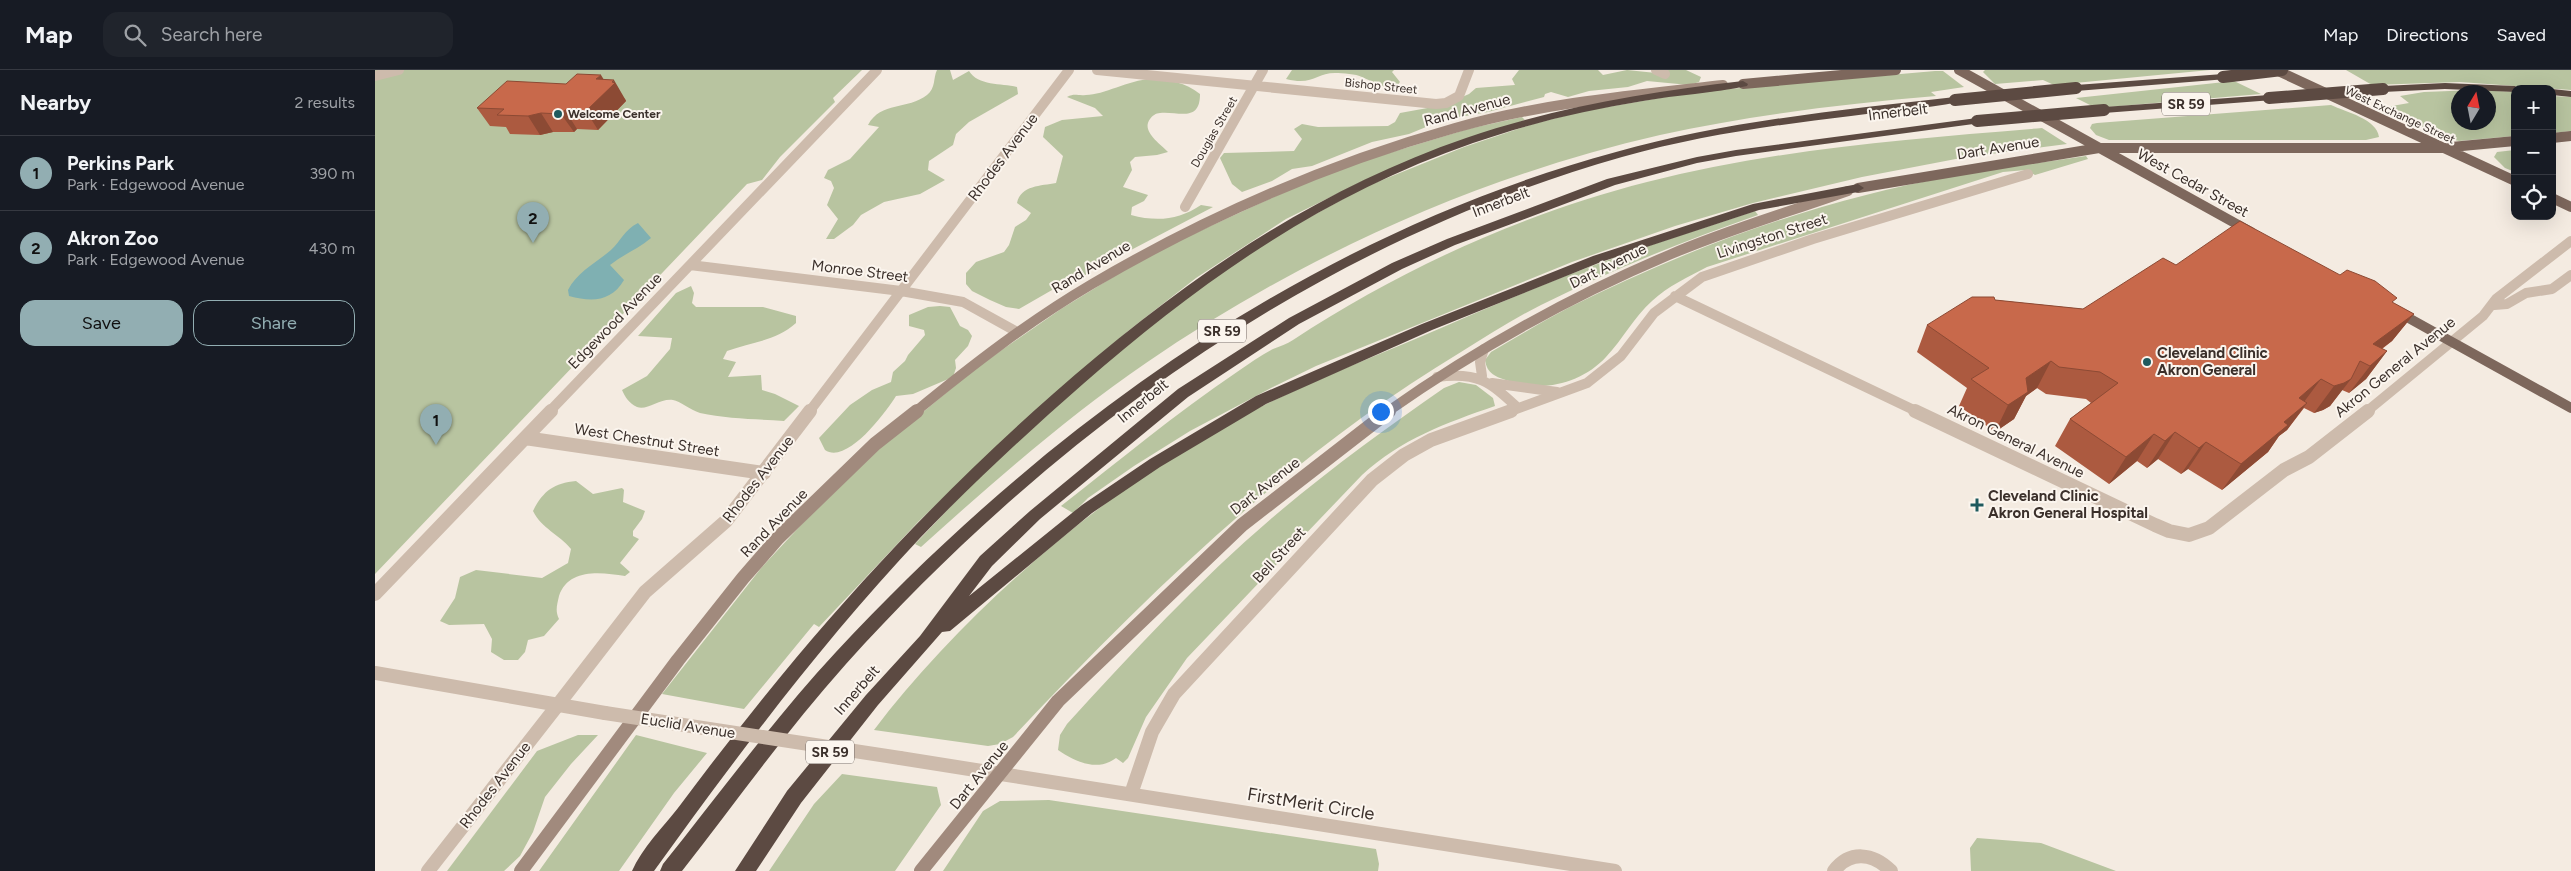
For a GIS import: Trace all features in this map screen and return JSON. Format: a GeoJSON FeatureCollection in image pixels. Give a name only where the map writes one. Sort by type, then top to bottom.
{"type":"FeatureCollection","features":[{"type":"Feature","properties":{"kind":"highway","name":"Innerbelt"},"geometry":{"type":"LineString","coordinates":[[671,871],[840,659],[951,544],[996,502],[1093,421],[1151,377],[1246,316],[1330,269],[1395,236],[1471,205],[1577,166],[1619,154],[1749,126],[1955,100],[2076,88],[2223,77],[2282,70]]}},
{"type":"Feature","properties":{"kind":"highway"},"geometry":{"type":"LineString","coordinates":[[642,871],[808,655],[894,556],[997,454],[1055,401],[1134,330],[1190,287],[1246,249],[1320,206],[1387,174],[1463,144],[1521,124],[1580,109],[1656,95],[1743,84]]}},
{"type":"Feature","properties":{"kind":"highway","name":"Innerbelt"},"geometry":{"type":"LineString","coordinates":[[745,871],[794,797],[871,700],[926,642],[986,561],[1035,515],[1183,393],[1264,338],[1397,266],[1523,213],[1611,182],[1656,170],[1776,147],[1977,121],[2104,110],[2437,86],[2511,89]]}},
{"type":"Feature","properties":{"kind":"highway"},"geometry":{"type":"LineString","coordinates":[[2556,92],[2571,94]]}},
{"type":"Feature","properties":{"kind":"highway"},"geometry":{"type":"LineString","coordinates":[[926,642],[1087,509],[1155,463],[1261,400],[1427,327],[1597,259],[1757,207],[1858,188]]}},
{"type":"Feature","properties":{"kind":"main road","name":"Rand Avenue"},"geometry":{"type":"LineString","coordinates":[[521,871],[710,615],[776,540],[838,479],[901,422],[972,365],[1017,332],[1099,278],[1182,232],[1264,193],[1371,153],[1476,122],[1562,102],[1653,90],[1896,70]]}},
{"type":"Feature","properties":{"kind":"main road","name":"West Cedar Street"},"geometry":{"type":"LineString","coordinates":[[1959,70],[2259,236]]}},
{"type":"Feature","properties":{"kind":"main road","name":"West Exchange Street"},"geometry":{"type":"LineString","coordinates":[[2276,70],[2511,179]]}},
{"type":"Feature","properties":{"kind":"main road"},"geometry":{"type":"LineString","coordinates":[[2556,138],[2571,136]]}},
{"type":"Feature","properties":{"kind":"main road","name":"Dart Avenue"},"geometry":{"type":"LineString","coordinates":[[921,871],[1058,701],[1198,564],[1242,525],[1366,427],[1437,377],[1583,295],[1670,254],[1858,188],[2099,148],[2441,148],[2511,141]]}},
{"type":"Feature","properties":{"kind":"main road"},"geometry":{"type":"LineString","coordinates":[[2556,200],[2571,207]]}},
{"type":"Feature","properties":{"kind":"main road"},"geometry":{"type":"LineString","coordinates":[[2384,304],[2571,408]]}},
{"type":"Feature","properties":{"kind":"street"},"geometry":{"type":"LineString","coordinates":[[375,76],[399,70]]}},
{"type":"Feature","properties":{"kind":"street","name":"Edgewood Avenue"},"geometry":{"type":"LineString","coordinates":[[375,594],[877,70]]}},
{"type":"Feature","properties":{"kind":"street","name":"Rhodes Avenue"},"geometry":{"type":"LineString","coordinates":[[428,871],[645,592],[726,521],[1069,70]]}},
{"type":"Feature","properties":{"kind":"street","name":"Bishop Street"},"geometry":{"type":"LineString","coordinates":[[1097,70],[1436,104],[1453,100],[1459,96],[1469,70]]}},
{"type":"Feature","properties":{"kind":"street","name":"Douglas Street"},"geometry":{"type":"LineString","coordinates":[[1185,206],[1263,70]]}},
{"type":"Feature","properties":{"kind":"street","name":"Livingston Street"},"geometry":{"type":"LineString","coordinates":[[1518,408],[1587,383],[1611,366],[1648,318],[1702,277],[1729,266],[2027,174]]}},
{"type":"Feature","properties":{"kind":"street","name":"Akron General Avenue"},"geometry":{"type":"LineString","coordinates":[[1675,296],[2155,525],[2169,531],[2189,534],[2209,528],[2284,470],[2309,457],[2452,342],[2494,305],[2496,299],[2571,241]]}},
{"type":"Feature","properties":{"kind":"street","name":"Monroe Street"},"geometry":{"type":"LineString","coordinates":[[690,265],[901,291],[963,302],[1017,332]]}},
{"type":"Feature","properties":{"kind":"street","name":"Akron General Avenue"},"geometry":{"type":"LineString","coordinates":[[2494,305],[2507,304],[2526,293],[2552,289],[2571,275]]}},
{"type":"Feature","properties":{"kind":"street"},"geometry":{"type":"LineString","coordinates":[[1484,349],[1480,362],[1487,380],[1518,408]]}},
{"type":"Feature","properties":{"kind":"street","name":"Livingston Street"},"geometry":{"type":"LineString","coordinates":[[1437,377],[1452,375],[1487,380],[1532,390],[1564,392]]}},
{"type":"Feature","properties":{"kind":"street","name":"Bell Street"},"geometry":{"type":"LineString","coordinates":[[1131,794],[1152,732],[1174,694],[1205,657],[1372,480],[1404,455],[1431,440],[1518,408]]}},
{"type":"Feature","properties":{"kind":"street","name":"West Chestnut Street"},"geometry":{"type":"LineString","coordinates":[[525,438],[764,473]]}},
{"type":"Feature","properties":{"kind":"street","name":"Euclid Avenue"},"geometry":{"type":"LineString","coordinates":[[375,673],[557,706],[1001,774]]}},
{"type":"Feature","properties":{"kind":"street","name":"FirstMerit Circle"},"geometry":{"type":"LineString","coordinates":[[1001,774],[1615,871]]}},
{"type":"Feature","properties":{"kind":"street"},"geometry":{"type":"LineString","coordinates":[[1834,871],[1846,858],[1856,856],[1878,860],[1891,871]]}},
{"type":"Feature","properties":{"kind":"green space"},"geometry":{"type":"Polygon","coordinates":[[[375,70],[862,70],[833,98],[835,102],[780,157],[762,180],[747,184],[375,574],[375,70]]]}},
{"type":"Feature","properties":{"kind":"green space"},"geometry":{"type":"Polygon","coordinates":[[[937,70],[950,70],[953,80],[969,71],[973,76],[984,82],[1017,87],[1018,94],[969,122],[956,134],[953,145],[929,161],[928,170],[945,180],[920,194],[884,202],[861,215],[853,225],[834,239],[826,239],[838,219],[827,205],[834,188],[831,181],[824,178],[828,170],[850,159],[879,127],[868,125],[873,117],[887,109],[912,103],[927,95],[933,86],[937,70]]]}},
{"type":"Feature","properties":{"kind":"green space"},"geometry":{"type":"Polygon","coordinates":[[[1292,70],[1394,70],[1392,72],[1400,82],[1395,88],[1390,88],[1359,76],[1338,73],[1302,81],[1286,79],[1292,70]]]}},
{"type":"Feature","properties":{"kind":"green space"},"geometry":{"type":"Polygon","coordinates":[[[1519,70],[1598,70],[1603,75],[1627,70],[1656,73],[1663,70],[1686,70],[1701,77],[1699,82],[1689,85],[1647,81],[1628,87],[1589,91],[1568,97],[1551,92],[1545,94],[1544,97],[1488,112],[1443,120],[1409,134],[1372,142],[1312,166],[1292,169],[1272,181],[1242,192],[1232,184],[1220,158],[1224,153],[1294,151],[1302,139],[1294,129],[1302,124],[1318,127],[1388,126],[1395,122],[1400,113],[1444,105],[1469,94],[1476,88],[1515,85],[1512,79],[1519,70]]]}},
{"type":"Feature","properties":{"kind":"green space"},"geometry":{"type":"Polygon","coordinates":[[[1985,70],[2210,70],[2054,85],[2043,80],[1995,84],[1983,72],[1985,70]]]}},
{"type":"Feature","properties":{"kind":"green space"},"geometry":{"type":"Polygon","coordinates":[[[2346,70],[2571,70],[2571,90],[2556,89],[2556,85],[2511,86],[2460,82],[2372,85],[2346,70]]]}},
{"type":"Feature","properties":{"kind":"green space"},"geometry":{"type":"Polygon","coordinates":[[[1943,71],[1964,87],[1931,92],[1936,96],[1797,111],[1660,135],[1524,173],[1392,225],[1328,255],[1266,289],[1205,324],[1146,363],[1087,406],[1031,451],[921,547],[915,544],[978,478],[1109,358],[1250,250],[1365,187],[1464,147],[1533,124],[1584,111],[1695,92],[1943,71]]]}},
{"type":"Feature","properties":{"kind":"green space"},"geometry":{"type":"Polygon","coordinates":[[[1151,79],[1171,81],[1189,87],[1200,94],[1199,103],[1196,109],[1187,114],[1159,113],[1150,119],[1148,123],[1149,132],[1168,152],[1135,157],[1130,162],[1132,170],[1123,187],[1148,195],[1144,201],[1132,207],[1131,215],[1159,219],[1176,217],[1201,205],[1213,207],[1091,271],[1071,285],[1052,290],[1019,309],[1006,307],[972,291],[966,284],[966,273],[976,262],[1004,252],[1009,245],[1015,227],[1026,220],[1031,213],[1017,203],[1019,197],[1032,187],[1056,183],[1063,156],[1043,137],[1045,127],[1062,120],[1103,116],[1095,108],[1067,97],[1101,93],[1134,82],[1151,79]]]}},
{"type":"Feature","properties":{"kind":"green space"},"geometry":{"type":"Polygon","coordinates":[[[2234,81],[2261,94],[2096,108],[2076,98],[2234,81]]]}},
{"type":"Feature","properties":{"kind":"green space"},"geometry":{"type":"Polygon","coordinates":[[[2451,91],[2451,130],[2496,130],[2496,91],[2511,92],[2511,136],[2459,141],[2445,138],[2389,113],[2386,107],[2409,103],[2400,96],[2424,92],[2451,91]]]}},
{"type":"Feature","properties":{"kind":"green space"},"geometry":{"type":"Polygon","coordinates":[[[2556,96],[2571,97],[2571,131],[2556,133],[2556,96]]]}},
{"type":"Feature","properties":{"kind":"green space"},"geometry":{"type":"Polygon","coordinates":[[[2331,105],[2352,113],[2373,125],[2379,137],[2366,140],[2109,140],[2096,135],[2090,128],[2092,124],[2097,123],[2331,105]]]}},
{"type":"Feature","properties":{"kind":"green space"},"geometry":{"type":"Polygon","coordinates":[[[1522,117],[1525,120],[1404,163],[1286,219],[1196,278],[1128,331],[973,469],[918,522],[819,627],[814,624],[744,709],[662,694],[762,567],[802,524],[881,447],[976,368],[1061,309],[1152,253],[1330,171],[1468,129],[1522,117]]]}},
{"type":"Feature","properties":{"kind":"green space"},"geometry":{"type":"Polygon","coordinates":[[[2042,128],[2067,144],[1961,158],[1862,177],[1753,203],[1675,226],[1572,262],[1316,366],[1190,431],[1088,498],[1073,513],[1061,506],[1192,404],[1264,354],[1291,341],[1334,314],[1420,267],[1509,227],[1600,195],[1647,182],[1744,161],[1893,141],[2042,128]]]}},
{"type":"Feature","properties":{"kind":"green space"},"geometry":{"type":"Polygon","coordinates":[[[2511,150],[2511,170],[2505,168],[2494,157],[2497,152],[2511,150]]]}},
{"type":"Feature","properties":{"kind":"green space"},"geometry":{"type":"Polygon","coordinates":[[[2086,156],[2088,159],[2035,175],[2026,170],[2003,172],[1707,267],[1678,282],[1658,296],[1640,314],[1606,357],[1596,366],[1574,379],[1548,386],[1522,384],[1496,376],[1490,372],[1486,365],[1485,360],[1491,352],[1570,307],[1642,273],[1752,229],[1828,205],[1920,182],[2086,156]]]}},
{"type":"Feature","properties":{"kind":"green space"},"geometry":{"type":"Polygon","coordinates":[[[1755,211],[1758,215],[1648,257],[1541,305],[1490,334],[1398,392],[1280,481],[1224,529],[1116,630],[1013,737],[1000,744],[988,746],[874,730],[909,687],[948,644],[990,601],[1036,560],[1082,521],[1131,485],[1227,424],[1319,380],[1536,288],[1586,268],[1755,211]]]}},
{"type":"Feature","properties":{"kind":"green space"},"geometry":{"type":"Polygon","coordinates":[[[691,286],[694,293],[692,303],[696,307],[763,307],[796,316],[796,323],[780,334],[727,351],[723,359],[736,362],[728,377],[761,375],[762,390],[799,406],[784,421],[710,415],[696,412],[673,400],[641,408],[634,405],[626,397],[622,390],[647,376],[670,349],[672,338],[638,336],[676,293],[691,286]]]}},
{"type":"Feature","properties":{"kind":"green space"},"geometry":{"type":"Polygon","coordinates":[[[928,307],[950,307],[960,326],[968,330],[972,336],[968,346],[955,360],[956,368],[953,377],[913,394],[896,396],[875,424],[854,444],[834,453],[825,450],[819,438],[850,405],[872,390],[891,382],[893,372],[905,361],[925,335],[924,330],[909,326],[909,315],[928,307]]]}},
{"type":"Feature","properties":{"kind":"green space"},"geometry":{"type":"Polygon","coordinates":[[[1459,382],[1476,385],[1493,398],[1495,406],[1425,433],[1392,451],[1362,475],[1187,658],[1146,717],[1128,758],[1123,763],[1116,758],[1102,764],[1087,764],[1058,750],[1060,735],[1067,724],[1166,618],[1245,542],[1356,451],[1444,388],[1459,382]]]}},
{"type":"Feature","properties":{"kind":"green space"},"geometry":{"type":"Polygon","coordinates":[[[576,481],[593,494],[622,488],[624,490],[623,502],[645,511],[642,519],[633,531],[633,536],[639,539],[620,563],[630,572],[625,576],[596,573],[586,574],[570,580],[563,587],[559,596],[557,611],[559,619],[544,636],[528,640],[525,652],[518,660],[504,660],[491,652],[492,639],[484,624],[449,625],[440,621],[455,598],[460,577],[476,570],[542,578],[568,563],[571,549],[541,522],[533,511],[541,498],[550,489],[561,484],[576,481]]]}},
{"type":"Feature","properties":{"kind":"green space"},"geometry":{"type":"Polygon","coordinates":[[[578,735],[598,735],[571,764],[545,797],[533,832],[520,856],[504,871],[447,871],[537,751],[578,735]]]}},
{"type":"Feature","properties":{"kind":"green space"},"geometry":{"type":"Polygon","coordinates":[[[636,735],[707,753],[674,793],[619,871],[539,871],[636,735]]]}},
{"type":"Feature","properties":{"kind":"green space"},"geometry":{"type":"Polygon","coordinates":[[[842,774],[937,787],[941,805],[895,871],[769,871],[814,804],[842,774]]]}},
{"type":"Feature","properties":{"kind":"green space"},"geometry":{"type":"Polygon","coordinates":[[[1049,800],[1376,849],[1379,864],[1378,871],[943,871],[983,811],[1000,801],[1049,800]]]}},
{"type":"Feature","properties":{"kind":"green space"},"geometry":{"type":"Polygon","coordinates":[[[1977,838],[2041,843],[2116,871],[1971,871],[1970,848],[1977,838]]]}},
{"type":"Feature","properties":{"kind":"water"},"geometry":{"type":"Polygon","coordinates":[[[638,223],[651,238],[610,265],[624,280],[619,287],[613,293],[600,298],[585,299],[569,296],[568,290],[576,278],[611,250],[626,232],[638,223]]]}},
{"type":"Feature","properties":{"kind":"building"},"geometry":{"type":"Polygon","coordinates":[[[577,74],[601,75],[596,79],[614,80],[612,82],[615,83],[586,111],[565,110],[561,114],[541,113],[528,116],[497,115],[504,109],[477,108],[507,81],[566,84],[577,74]]]}},
{"type":"Feature","properties":{"kind":"building","name":"Cleveland Clinic Akron General"},"geometry":{"type":"Polygon","coordinates":[[[2240,221],[2340,275],[2347,270],[2375,281],[2397,298],[2392,302],[2414,314],[2373,344],[2387,351],[2370,366],[2360,361],[2351,379],[2334,386],[2321,379],[2299,398],[2307,403],[2284,422],[2288,425],[2241,464],[2206,442],[2199,448],[2175,432],[2165,441],[2154,434],[2126,457],[2070,419],[2118,383],[2100,372],[2059,367],[2051,361],[2026,378],[2028,392],[2008,405],[1971,379],[1989,368],[1927,325],[1972,297],[1994,297],[1995,300],[2083,309],[2163,258],[2176,265],[2240,221]]]}},
{"type":"Feature","properties":{"kind":"place","name":"Welcome Center"},"geometry":{"type":"Point","coordinates":[558,114]}},
{"type":"Feature","properties":{"kind":"place","name":"Akron Zoo"},"geometry":{"type":"Point","coordinates":[533,243]}},
{"type":"Feature","properties":{"kind":"place","name":"Cleveland Clinic Akron General"},"geometry":{"type":"Point","coordinates":[2147,362]}},
{"type":"Feature","properties":{"kind":"place","name":"Perkins Park"},"geometry":{"type":"Point","coordinates":[436,445]}},
{"type":"Feature","properties":{"kind":"place","name":"Cleveland Clinic Akron General Hospital"},"geometry":{"type":"Point","coordinates":[1977,505]}}]}
